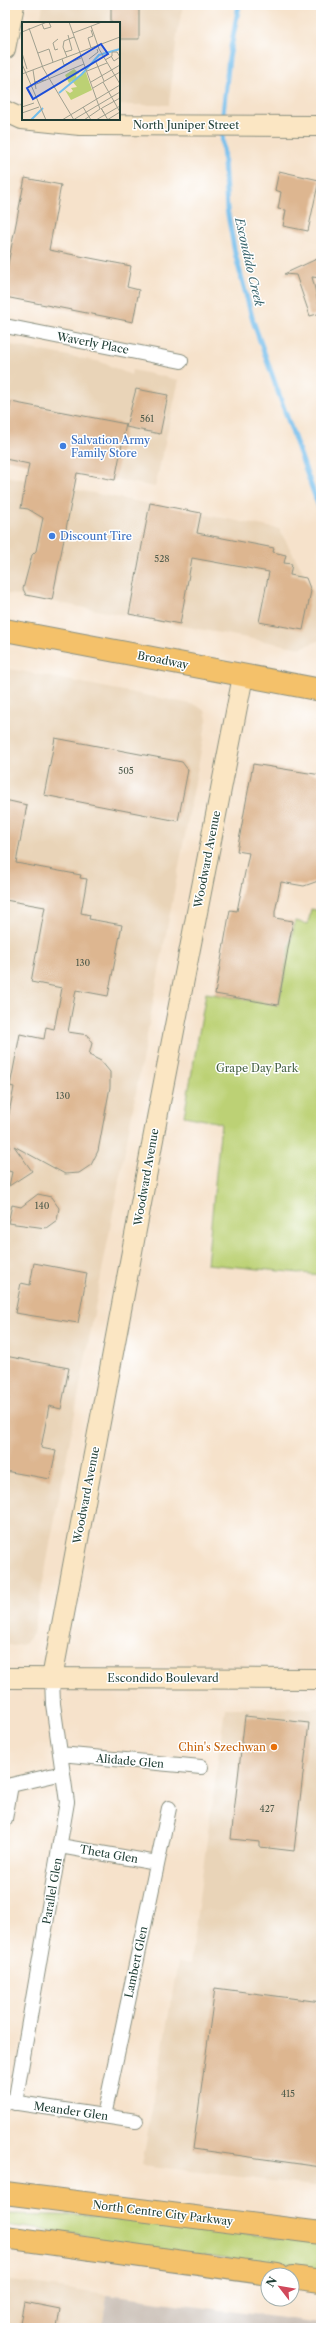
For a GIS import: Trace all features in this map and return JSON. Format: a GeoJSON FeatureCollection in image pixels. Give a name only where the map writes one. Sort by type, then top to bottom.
{"type":"FeatureCollection","features":[{"type":"Feature","properties":{"kind":"main road","name":"Broadway"},"geometry":{"type":"LineString","coordinates":[[5,630],[321,690]]}},
{"type":"Feature","properties":{"kind":"main road","name":"North Centre City Parkway"},"geometry":{"type":"LineString","coordinates":[[5,2193],[321,2233]]}},
{"type":"Feature","properties":{"kind":"main road"},"geometry":{"type":"LineString","coordinates":[[5,2237],[260,2273]]}},
{"type":"Feature","properties":{"kind":"main road"},"geometry":{"type":"LineString","coordinates":[[300,2278],[321,2281]]}},
{"type":"Feature","properties":{"kind":"street"},"geometry":{"type":"LineString","coordinates":[[5,49],[14,5]]}},
{"type":"Feature","properties":{"kind":"street","name":"North Juniper Street"},"geometry":{"type":"LineString","coordinates":[[5,111],[22,119]]}},
{"type":"Feature","properties":{"kind":"street","name":"North Juniper Street"},"geometry":{"type":"LineString","coordinates":[[32,120],[80,125],[321,126]]}},
{"type":"Feature","properties":{"kind":"street","name":"Waverly Place"},"geometry":{"type":"LineString","coordinates":[[5,326],[181,361]]}},
{"type":"Feature","properties":{"kind":"street","name":"Woodward Avenue"},"geometry":{"type":"LineString","coordinates":[[52,1678],[157,1118],[243,676]]}},
{"type":"Feature","properties":{"kind":"street","name":"Escondido Boulevard"},"geometry":{"type":"LineString","coordinates":[[5,1678],[321,1678]]}},
{"type":"Feature","properties":{"kind":"street","name":"Parallel Glen"},"geometry":{"type":"LineString","coordinates":[[10,2102],[60,1846],[67,1802],[53,1704],[52,1678]]}},
{"type":"Feature","properties":{"kind":"street","name":"Alidade Glen"},"geometry":{"type":"LineString","coordinates":[[60,1754],[201,1767]]}},
{"type":"Feature","properties":{"kind":"street"},"geometry":{"type":"LineString","coordinates":[[5,1819],[11,1785],[63,1773]]}},
{"type":"Feature","properties":{"kind":"street","name":"Lambert Glen"},"geometry":{"type":"LineString","coordinates":[[104,2116],[169,1808]]}},
{"type":"Feature","properties":{"kind":"street","name":"Theta Glen"},"geometry":{"type":"LineString","coordinates":[[60,1846],[157,1863]]}},
{"type":"Feature","properties":{"kind":"street","name":"Meander Glen"},"geometry":{"type":"LineString","coordinates":[[10,2102],[136,2121]]}},
{"type":"Feature","properties":{"kind":"shaded area"},"geometry":{"type":"Polygon","coordinates":[[[43,5],[183,5],[177,35],[169,105],[120,105],[120,22],[40,22],[43,5]]]}},
{"type":"Feature","properties":{"kind":"shaded area"},"geometry":{"type":"Polygon","coordinates":[[[5,344],[101,362],[131,375],[132,370],[179,380],[155,487],[5,459],[5,344]]]}},
{"type":"Feature","properties":{"kind":"shaded area"},"geometry":{"type":"Polygon","coordinates":[[[5,476],[279,529],[314,592],[321,618],[321,640],[300,648],[5,593],[5,476]]]}},
{"type":"Feature","properties":{"kind":"shaded area"},"geometry":{"type":"Polygon","coordinates":[[[5,668],[196,705],[205,711],[207,719],[33,1634],[25,1644],[13,1646],[5,1644],[5,668]]]}},
{"type":"Feature","properties":{"kind":"shaded area"},"geometry":{"type":"Polygon","coordinates":[[[225,1708],[321,1708],[321,2187],[142,2165],[178,1962],[190,1964],[225,1708]]]}},
{"type":"Feature","properties":{"kind":"shaded area"},"geometry":{"type":"Polygon","coordinates":[[[5,2280],[107,2295],[102,2328],[5,2328],[5,2280]]]}},
{"type":"Feature","properties":{"kind":"shaded area"},"geometry":{"type":"Polygon","coordinates":[[[107,2295],[321,2323],[321,2328],[102,2328],[107,2295]]]}},
{"type":"Feature","properties":{"kind":"green space","name":"Grape Day Park"},"geometry":{"type":"Polygon","coordinates":[[[311,909],[321,911],[321,1275],[207,1264],[221,1123],[184,1116],[206,993],[278,1005],[295,921],[308,924],[311,909]]]}},
{"type":"Feature","properties":{"kind":"green space"},"geometry":{"type":"Polygon","coordinates":[[[5,2214],[98,2216],[321,2243],[321,2272],[300,2269],[300,2267],[285,2267],[95,2241],[85,2235],[5,2225],[5,2214]]]}},
{"type":"Feature","properties":{"kind":"building"},"geometry":{"type":"Polygon","coordinates":[[[111,5],[139,5],[139,39],[120,39],[120,22],[111,22],[111,5]]]}},
{"type":"Feature","properties":{"kind":"building"},"geometry":{"type":"Polygon","coordinates":[[[279,171],[319,180],[308,231],[283,226],[286,210],[278,209],[281,192],[275,190],[279,171]]]}},
{"type":"Feature","properties":{"kind":"building"},"geometry":{"type":"Polygon","coordinates":[[[25,178],[61,185],[49,250],[131,266],[127,287],[139,290],[133,322],[5,297],[5,279],[25,178]]]}},
{"type":"Feature","properties":{"kind":"building"},"geometry":{"type":"Polygon","coordinates":[[[321,257],[321,278],[312,277],[321,313],[310,316],[296,275],[284,274],[321,257]]]}},
{"type":"Feature","properties":{"kind":"building"},"geometry":{"type":"Polygon","coordinates":[[[136,389],[168,395],[160,434],[126,427],[136,389]]]}},
{"type":"Feature","properties":{"kind":"building"},"geometry":{"type":"Polygon","coordinates":[[[11,402],[126,424],[115,480],[77,473],[52,600],[26,595],[23,589],[32,555],[36,551],[43,518],[28,509],[21,508],[29,464],[5,459],[5,432],[11,402]]]}},
{"type":"Feature","properties":{"kind":"building"},"geometry":{"type":"Polygon","coordinates":[[[150,503],[201,513],[197,533],[274,548],[273,552],[286,555],[284,563],[292,564],[290,575],[306,578],[311,591],[303,630],[259,622],[269,572],[192,558],[180,624],[129,614],[150,503]]]}},
{"type":"Feature","properties":{"kind":"building"},"geometry":{"type":"Polygon","coordinates":[[[55,738],[182,762],[188,770],[178,821],[44,795],[55,738]]]}},
{"type":"Feature","properties":{"kind":"building"},"geometry":{"type":"Polygon","coordinates":[[[253,764],[321,775],[321,880],[304,886],[281,882],[275,912],[275,918],[293,921],[278,1005],[215,994],[230,910],[237,911],[249,853],[237,851],[253,764]]]}},
{"type":"Feature","properties":{"kind":"building"},"geometry":{"type":"Polygon","coordinates":[[[5,800],[27,805],[16,863],[81,875],[80,878],[87,879],[81,913],[90,915],[89,919],[122,925],[108,996],[76,990],[68,1032],[88,1035],[92,1043],[89,1055],[101,1061],[110,1072],[110,1087],[98,1151],[91,1165],[79,1173],[65,1174],[14,1146],[32,1171],[9,1186],[12,1172],[5,1170],[5,1167],[10,1144],[5,1142],[5,1134],[14,1087],[10,1086],[20,1034],[44,1039],[46,1027],[54,1029],[62,988],[31,982],[45,907],[5,900],[5,800]]]}},
{"type":"Feature","properties":{"kind":"building"},"geometry":{"type":"Polygon","coordinates":[[[38,1194],[51,1197],[59,1208],[57,1220],[46,1228],[8,1223],[12,1205],[21,1207],[38,1194]]]}},
{"type":"Feature","properties":{"kind":"building"},"geometry":{"type":"Polygon","coordinates":[[[34,1263],[87,1273],[78,1323],[15,1313],[21,1283],[30,1285],[34,1263]]]}},
{"type":"Feature","properties":{"kind":"building"},"geometry":{"type":"Polygon","coordinates":[[[5,1356],[69,1368],[61,1409],[49,1406],[41,1448],[56,1451],[50,1479],[5,1471],[5,1419],[9,1398],[5,1398],[5,1356]]]}},
{"type":"Feature","properties":{"kind":"building"},"geometry":{"type":"Polygon","coordinates":[[[245,1716],[309,1723],[294,1851],[260,1847],[260,1842],[231,1839],[245,1716]]]}},
{"type":"Feature","properties":{"kind":"building"},"geometry":{"type":"Polygon","coordinates":[[[215,1988],[321,2002],[321,2167],[193,2149],[215,1988]]]}},
{"type":"Feature","properties":{"kind":"building"},"geometry":{"type":"Polygon","coordinates":[[[24,2302],[60,2309],[57,2328],[19,2328],[24,2302]]]}},
{"type":"Feature","properties":{"kind":"waterway","name":"Escondido Creek"},"geometry":{"type":"LineString","coordinates":[[222,123],[229,58],[239,5]]}},
{"type":"Feature","properties":{"kind":"waterway","name":"Escondido Creek"},"geometry":{"type":"LineString","coordinates":[[222,131],[227,209],[235,253],[253,321],[321,513]]}},
{"type":"Feature","properties":{"kind":"place","name":"Salvation Army Family Store"},"geometry":{"type":"Point","coordinates":[63,446]}},
{"type":"Feature","properties":{"kind":"place","name":"Discount Tire"},"geometry":{"type":"Point","coordinates":[52,536]}},
{"type":"Feature","properties":{"kind":"place","name":"Chin's Szechwan"},"geometry":{"type":"Point","coordinates":[274,1747]}}]}
